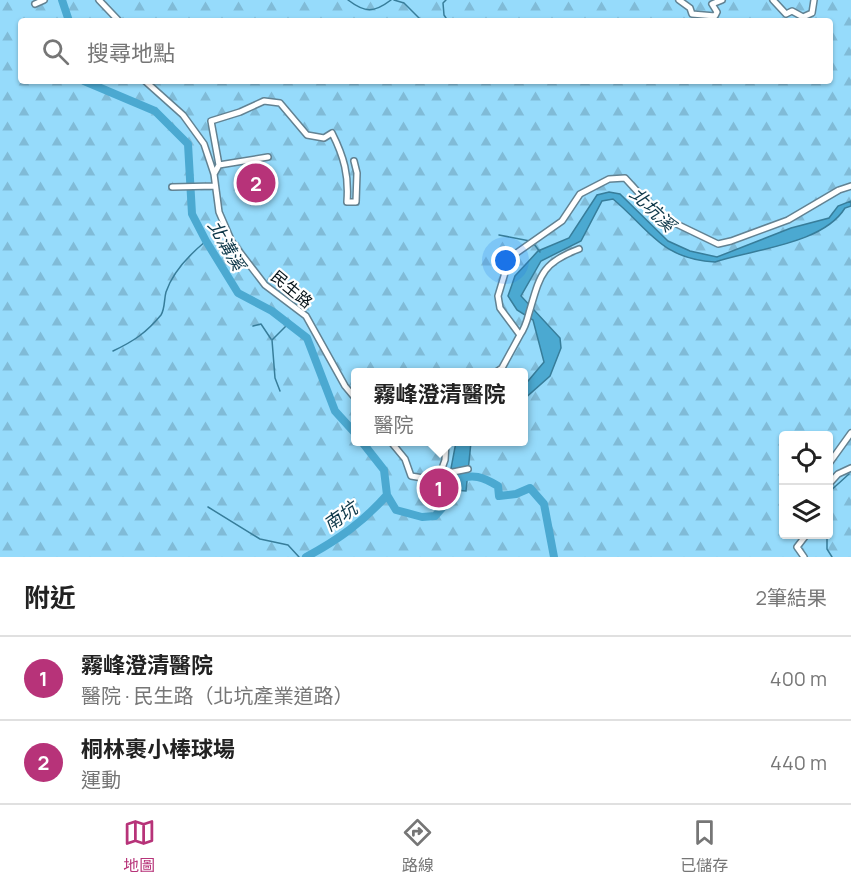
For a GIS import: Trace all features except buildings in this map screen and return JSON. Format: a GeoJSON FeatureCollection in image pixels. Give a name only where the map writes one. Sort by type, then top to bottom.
{"type":"FeatureCollection","features":[{"type":"Feature","properties":{"kind":"street"},"geometry":{"type":"LineString","coordinates":[[99,0],[116,18]]}},
{"type":"Feature","properties":{"kind":"street"},"geometry":{"type":"LineString","coordinates":[[679,0],[690,8],[692,14],[716,16],[717,12],[712,4],[722,0]]}},
{"type":"Feature","properties":{"kind":"street"},"geometry":{"type":"LineString","coordinates":[[773,0],[786,14],[792,11],[804,16],[812,13],[814,0]]}},
{"type":"Feature","properties":{"kind":"street","name":"民生路"},"geometry":{"type":"LineString","coordinates":[[148,84],[195,129],[208,152],[214,174],[219,212],[232,242],[265,285],[306,316],[341,380],[351,393]]}},
{"type":"Feature","properties":{"kind":"street"},"geometry":{"type":"LineString","coordinates":[[214,174],[219,165],[211,122],[271,100],[280,103],[307,135],[324,138],[332,133],[349,179],[347,202],[356,202],[357,173],[354,161]]}},
{"type":"Feature","properties":{"kind":"street"},"geometry":{"type":"LineString","coordinates":[[219,165],[268,157]]}},
{"type":"Feature","properties":{"kind":"street"},"geometry":{"type":"LineString","coordinates":[[520,335],[500,308],[498,296],[508,263],[532,242],[562,221],[580,194],[614,177],[625,178],[660,216],[718,244],[731,242],[788,220],[839,190],[851,186]]}},
{"type":"Feature","properties":{"kind":"street"},"geometry":{"type":"LineString","coordinates":[[174,187],[215,186]]}},
{"type":"Feature","properties":{"kind":"street"},"geometry":{"type":"LineString","coordinates":[[502,368],[520,335],[549,263],[557,257],[579,249]]}},
{"type":"Feature","properties":{"kind":"street"},"geometry":{"type":"LineString","coordinates":[[833,458],[851,433]]}},
{"type":"Feature","properties":{"kind":"street"},"geometry":{"type":"LineString","coordinates":[[395,446],[405,459],[411,476],[423,478],[468,469]]}},
{"type":"Feature","properties":{"kind":"street"},"geometry":{"type":"LineString","coordinates":[[442,474],[445,446]]}},
{"type":"Feature","properties":{"kind":"street"},"geometry":{"type":"LineString","coordinates":[[833,479],[837,474],[851,468]]}},
{"type":"Feature","properties":{"kind":"street"},"geometry":{"type":"LineString","coordinates":[[803,539],[797,547],[804,557]]}},
{"type":"Feature","properties":{"kind":"green space"},"geometry":{"type":"Polygon","coordinates":[[[0,0],[851,0],[851,557],[0,557],[0,0]]]}},
{"type":"Feature","properties":{"kind":"green space"},"geometry":{"type":"Polygon","coordinates":[[[267,170],[272,192],[227,213],[246,174],[267,170]]]}},
{"type":"Feature","properties":{"kind":"shaded area","name":"北坑溪"},"geometry":{"type":"Polygon","coordinates":[[[609,192],[620,194],[668,241],[690,251],[717,257],[791,228],[829,218],[838,206],[851,201],[851,206],[845,208],[835,220],[821,230],[804,237],[786,244],[715,262],[697,260],[669,249],[647,232],[613,199],[602,201],[581,241],[541,261],[521,296],[560,338],[561,348],[550,376],[528,396],[528,381],[544,362],[533,320],[517,310],[508,296],[515,276],[538,251],[569,238],[597,195],[609,192]]]}},
{"type":"Feature","properties":{"kind":"shaded area"},"geometry":{"type":"Polygon","coordinates":[[[455,446],[471,446],[466,491],[453,490],[449,479],[455,446]]]}},
{"type":"Feature","properties":{"kind":"waterway","name":"北溝溪"},"geometry":{"type":"LineString","coordinates":[[62,0],[68,18]]}},
{"type":"Feature","properties":{"kind":"waterway"},"geometry":{"type":"LineString","coordinates":[[348,0],[370,10],[391,0]]}},
{"type":"Feature","properties":{"kind":"waterway"},"geometry":{"type":"LineString","coordinates":[[394,0],[404,3],[419,18]]}},
{"type":"Feature","properties":{"kind":"waterway"},"geometry":{"type":"LineString","coordinates":[[446,0],[443,3],[446,18]]}},
{"type":"Feature","properties":{"kind":"waterway","name":"北溝溪"},"geometry":{"type":"LineString","coordinates":[[91,84],[155,111],[188,144],[192,214],[206,241],[238,293],[272,311],[307,338],[335,411],[351,429]]}},
{"type":"Feature","properties":{"kind":"waterway"},"geometry":{"type":"LineString","coordinates":[[499,235],[530,241]]}},
{"type":"Feature","properties":{"kind":"waterway"},"geometry":{"type":"LineString","coordinates":[[113,351],[139,336],[161,315],[166,292],[177,270],[206,241]]}},
{"type":"Feature","properties":{"kind":"waterway"},"geometry":{"type":"LineString","coordinates":[[534,244],[540,252]]}},
{"type":"Feature","properties":{"kind":"waterway"},"geometry":{"type":"LineString","coordinates":[[253,326],[261,324],[271,339]]}},
{"type":"Feature","properties":{"kind":"waterway"},"geometry":{"type":"LineString","coordinates":[[280,391],[275,378],[272,340],[288,324]]}},
{"type":"Feature","properties":{"kind":"waterway","name":"北坑溪"},"geometry":{"type":"LineString","coordinates":[[365,446],[384,470],[387,495],[396,510],[422,517],[435,516],[451,498],[454,481]]}},
{"type":"Feature","properties":{"kind":"waterway"},"geometry":{"type":"LineString","coordinates":[[833,488],[849,474]]}},
{"type":"Feature","properties":{"kind":"waterway"},"geometry":{"type":"LineString","coordinates":[[456,480],[473,476],[483,478],[498,486],[499,496],[516,494],[530,488],[544,504],[554,557]]}},
{"type":"Feature","properties":{"kind":"waterway","name":"南坑"},"geometry":{"type":"LineString","coordinates":[[306,557],[350,530],[387,495]]}},
{"type":"Feature","properties":{"kind":"waterway"},"geometry":{"type":"LineString","coordinates":[[208,507],[260,539],[288,545],[299,557]]}},
{"type":"Feature","properties":{"kind":"waterway"},"geometry":{"type":"LineString","coordinates":[[827,539],[827,549],[832,557]]}},
{"type":"Feature","properties":{"kind":"place","name":"桐林裹小棒球場"},"geometry":{"type":"Point","coordinates":[256,183]}},
{"type":"Feature","properties":{"kind":"place","name":"霧峰澄清醫院"},"geometry":{"type":"Point","coordinates":[439,488]}}]}
